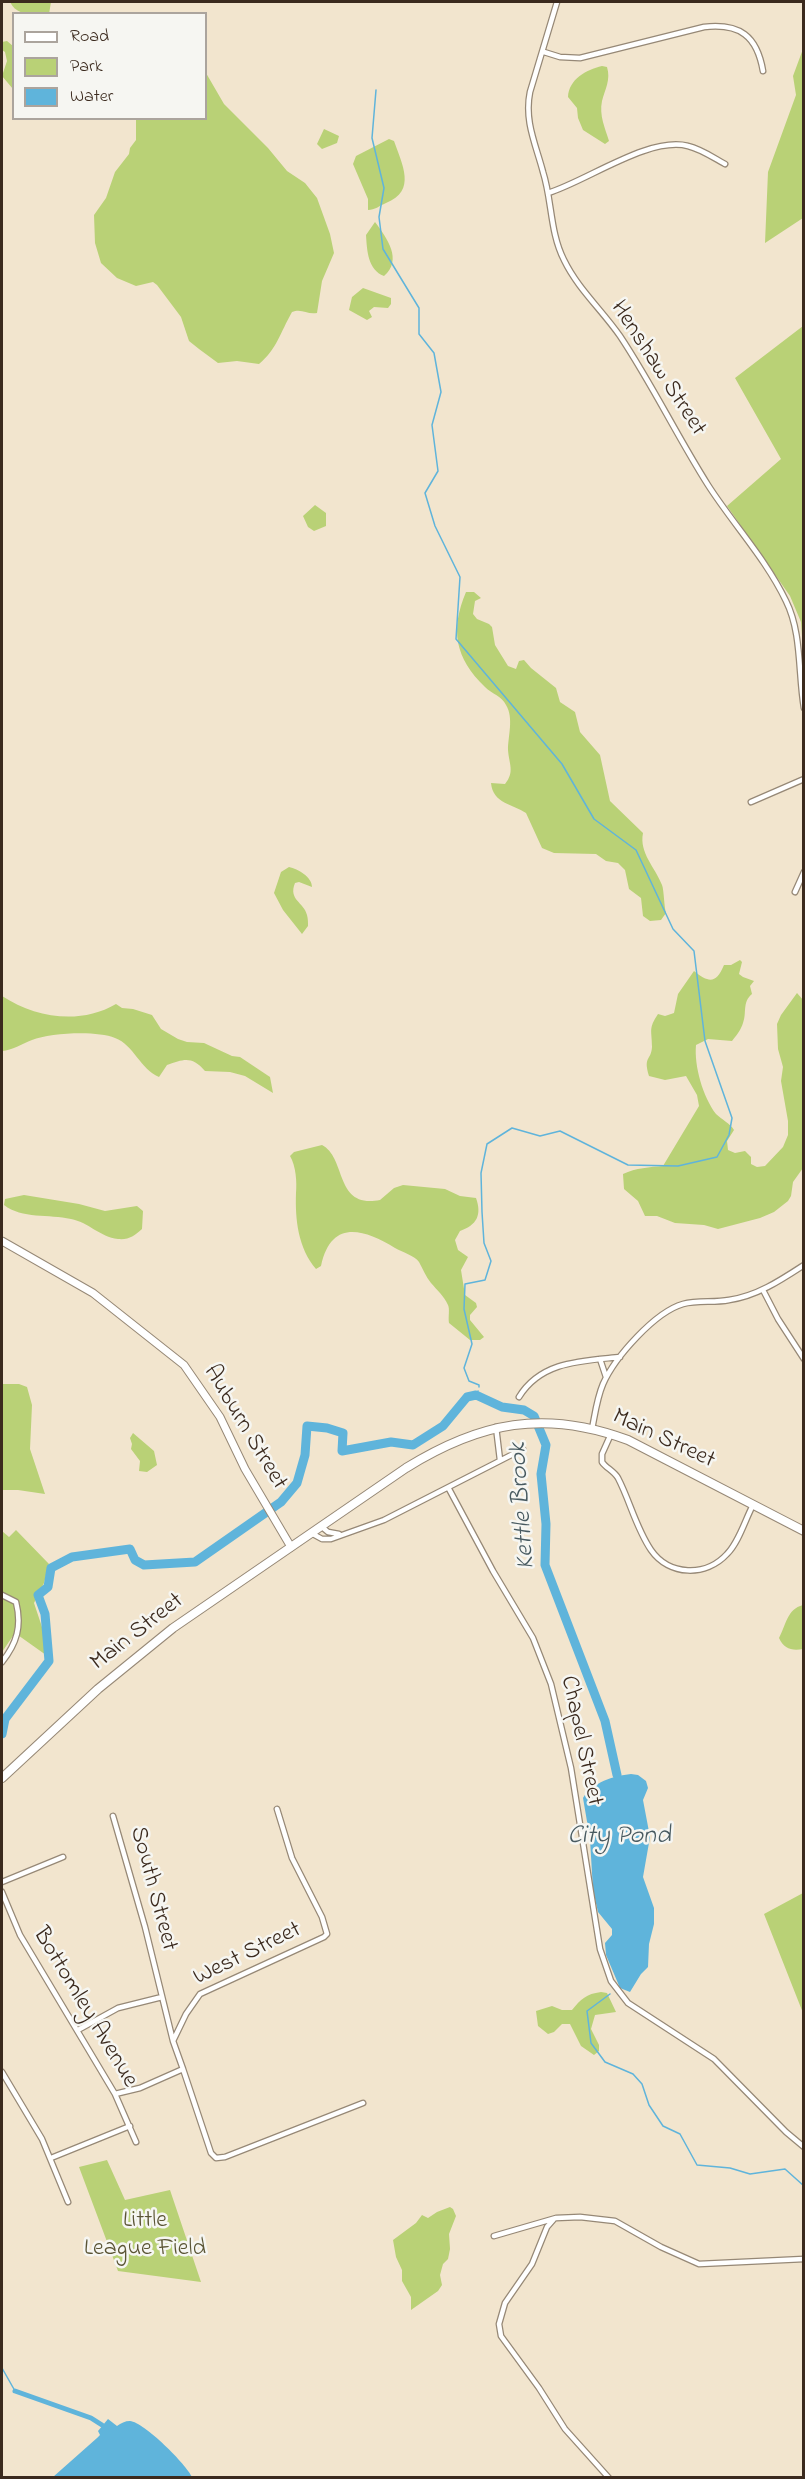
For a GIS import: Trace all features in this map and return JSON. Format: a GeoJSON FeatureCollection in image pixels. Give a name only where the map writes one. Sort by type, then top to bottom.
{"type":"FeatureCollection","features":[{"type":"Feature","properties":{"kind":"highway","name":"Main Street"},"geometry":{"type":"LineString","coordinates":[[2,1778],[97,1690],[173,1628],[435,1449],[457,1439],[496,1427],[542,1423],[592,1429],[611,1434],[628,1440],[804,1531]]}},
{"type":"Feature","properties":{"kind":"street","name":"Henshaw Street"},"geometry":{"type":"LineString","coordinates":[[557,2],[544,52],[530,92],[528,113],[548,193],[558,246],[563,260],[593,304],[619,334],[708,486],[765,566],[787,602],[796,632],[804,708]]}},
{"type":"Feature","properties":{"kind":"street"},"geometry":{"type":"LineString","coordinates":[[544,52],[560,57],[579,58],[719,25],[735,28],[746,34],[758,50],[763,71]]}},
{"type":"Feature","properties":{"kind":"street"},"geometry":{"type":"LineString","coordinates":[[548,193],[562,189],[629,157],[663,145],[689,146],[725,164]]}},
{"type":"Feature","properties":{"kind":"street"},"geometry":{"type":"LineString","coordinates":[[751,802],[804,779]]}},
{"type":"Feature","properties":{"kind":"street"},"geometry":{"type":"LineString","coordinates":[[795,892],[804,872]]}},
{"type":"Feature","properties":{"kind":"street","name":"Auburn Street"},"geometry":{"type":"LineString","coordinates":[[2,1241],[93,1293],[184,1365],[220,1417],[245,1469],[291,1547]]}},
{"type":"Feature","properties":{"kind":"street"},"geometry":{"type":"LineString","coordinates":[[592,1429],[606,1378],[620,1357],[654,1321],[671,1309],[691,1302],[735,1299],[763,1290],[804,1265]]}},
{"type":"Feature","properties":{"kind":"street"},"geometry":{"type":"LineString","coordinates":[[763,1290],[804,1359]]}},
{"type":"Feature","properties":{"kind":"street"},"geometry":{"type":"LineString","coordinates":[[519,1397],[528,1383],[547,1370],[568,1363],[620,1357]]}},
{"type":"Feature","properties":{"kind":"street"},"geometry":{"type":"LineString","coordinates":[[600,1359],[606,1378]]}},
{"type":"Feature","properties":{"kind":"street"},"geometry":{"type":"LineString","coordinates":[[496,1427],[500,1460]]}},
{"type":"Feature","properties":{"kind":"street"},"geometry":{"type":"LineString","coordinates":[[611,1434],[602,1454],[602,1462],[617,1476],[650,1549],[672,1567],[697,1571],[718,1562],[729,1553],[753,1505]]}},
{"type":"Feature","properties":{"kind":"street"},"geometry":{"type":"LineString","coordinates":[[311,1533],[322,1539],[384,1520],[449,1489],[523,1449]]}},
{"type":"Feature","properties":{"kind":"street","name":"Chapel Street"},"geometry":{"type":"LineString","coordinates":[[449,1489],[493,1571],[533,1638],[551,1684],[571,1768],[600,1949],[611,1981],[628,2003],[714,2059],[786,2132],[804,2147]]}},
{"type":"Feature","properties":{"kind":"street"},"geometry":{"type":"LineString","coordinates":[[321,1526],[333,1534],[341,1535]]}},
{"type":"Feature","properties":{"kind":"street"},"geometry":{"type":"LineString","coordinates":[[2,1595],[16,1602],[19,1621],[17,1638],[2,1662]]}},
{"type":"Feature","properties":{"kind":"street","name":"West Street"},"geometry":{"type":"LineString","coordinates":[[173,2041],[186,2014],[200,1994],[327,1934],[322,1917],[292,1858],[278,1809]]}},
{"type":"Feature","properties":{"kind":"street","name":"South Street"},"geometry":{"type":"LineString","coordinates":[[113,1816],[173,2041]]}},
{"type":"Feature","properties":{"kind":"street"},"geometry":{"type":"LineString","coordinates":[[2,1882],[63,1857]]}},
{"type":"Feature","properties":{"kind":"street","name":"Bottomley Avenue"},"geometry":{"type":"LineString","coordinates":[[2,1892],[20,1935],[115,2094],[136,2142]]}},
{"type":"Feature","properties":{"kind":"street"},"geometry":{"type":"LineString","coordinates":[[78,2030],[118,2008],[162,1997]]}},
{"type":"Feature","properties":{"kind":"street"},"geometry":{"type":"LineString","coordinates":[[173,2041],[211,2153],[216,2158],[225,2157],[363,2103]]}},
{"type":"Feature","properties":{"kind":"street"},"geometry":{"type":"LineString","coordinates":[[115,2094],[140,2088],[183,2069]]}},
{"type":"Feature","properties":{"kind":"street"},"geometry":{"type":"LineString","coordinates":[[2,2072],[51,2158],[68,2202]]}},
{"type":"Feature","properties":{"kind":"street"},"geometry":{"type":"LineString","coordinates":[[51,2158],[130,2126]]}},
{"type":"Feature","properties":{"kind":"street"},"geometry":{"type":"LineString","coordinates":[[494,2236],[556,2218],[580,2217],[615,2221],[661,2247],[699,2264],[804,2259]]}},
{"type":"Feature","properties":{"kind":"street"},"geometry":{"type":"LineString","coordinates":[[556,2218],[548,2227],[532,2264],[505,2303],[499,2324],[501,2336],[539,2388],[558,2421],[609,2478]]}},
{"type":"Feature","properties":{"kind":"green space"},"geometry":{"type":"Polygon","coordinates":[[[10,2],[51,2],[49,12],[22,12],[13,7],[10,2]]]}},
{"type":"Feature","properties":{"kind":"green space"},"geometry":{"type":"Polygon","coordinates":[[[7,41],[12,45],[12,88],[2,76],[7,61],[5,52],[2,50],[2,42],[7,41]]]}},
{"type":"Feature","properties":{"kind":"green space"},"geometry":{"type":"Polygon","coordinates":[[[803,49],[803,218],[765,243],[768,172],[796,95],[793,76],[803,49]]]}},
{"type":"Feature","properties":{"kind":"green space"},"geometry":{"type":"Polygon","coordinates":[[[602,66],[607,67],[608,76],[601,106],[609,141],[605,144],[583,130],[577,108],[568,97],[571,85],[579,76],[602,66]]]}},
{"type":"Feature","properties":{"kind":"green space"},"geometry":{"type":"Polygon","coordinates":[[[207,75],[224,104],[268,148],[287,171],[305,183],[317,198],[334,253],[322,281],[317,313],[292,312],[274,346],[259,364],[237,361],[218,363],[189,341],[181,317],[157,285],[153,282],[136,286],[117,278],[101,263],[95,243],[94,215],[106,198],[115,172],[129,154],[136,140],[136,120],[207,120],[207,75]]]}},
{"type":"Feature","properties":{"kind":"green space"},"geometry":{"type":"Polygon","coordinates":[[[324,129],[339,136],[337,143],[322,149],[317,144],[324,129]]]}},
{"type":"Feature","properties":{"kind":"green space"},"geometry":{"type":"Polygon","coordinates":[[[389,139],[394,141],[403,168],[404,184],[396,198],[375,209],[368,210],[368,199],[353,164],[356,156],[389,139]]]}},
{"type":"Feature","properties":{"kind":"green space"},"geometry":{"type":"Polygon","coordinates":[[[375,222],[388,242],[393,256],[390,270],[384,276],[372,265],[368,253],[366,235],[375,222]]]}},
{"type":"Feature","properties":{"kind":"green space"},"geometry":{"type":"Polygon","coordinates":[[[363,288],[391,298],[388,308],[374,307],[369,311],[372,317],[367,320],[349,310],[352,297],[363,288]]]}},
{"type":"Feature","properties":{"kind":"green space"},"geometry":{"type":"Polygon","coordinates":[[[803,326],[803,651],[801,622],[790,596],[727,506],[781,459],[735,378],[803,326]]]}},
{"type":"Feature","properties":{"kind":"green space"},"geometry":{"type":"Polygon","coordinates":[[[315,505],[326,513],[326,526],[314,531],[308,527],[303,516],[315,505]]]}},
{"type":"Feature","properties":{"kind":"green space"},"geometry":{"type":"Polygon","coordinates":[[[466,592],[474,592],[481,598],[475,601],[473,614],[477,619],[492,627],[495,645],[508,666],[516,669],[519,661],[524,660],[556,688],[560,702],[575,712],[580,732],[600,755],[610,801],[643,833],[645,853],[663,887],[666,913],[661,920],[650,921],[643,916],[641,898],[629,889],[625,870],[618,863],[606,861],[596,854],[554,853],[542,848],[526,813],[495,795],[491,783],[505,784],[511,772],[508,750],[510,716],[504,702],[485,687],[467,665],[458,643],[458,619],[466,592]]]}},
{"type":"Feature","properties":{"kind":"green space"},"geometry":{"type":"Polygon","coordinates":[[[289,867],[304,874],[310,880],[312,887],[299,882],[295,883],[293,889],[295,897],[307,916],[308,926],[302,934],[283,910],[274,893],[281,872],[289,867]]]}},
{"type":"Feature","properties":{"kind":"green space"},"geometry":{"type":"Polygon","coordinates":[[[740,960],[742,962],[739,974],[754,981],[750,986],[752,994],[746,1004],[743,1023],[732,1041],[708,1039],[696,1045],[696,1062],[700,1081],[711,1107],[734,1130],[727,1141],[728,1150],[735,1153],[745,1151],[751,1157],[751,1164],[757,1167],[765,1166],[783,1147],[788,1135],[777,1024],[797,993],[804,1001],[803,1168],[793,1182],[788,1201],[774,1212],[760,1218],[718,1229],[704,1225],[675,1223],[657,1216],[645,1216],[638,1201],[624,1189],[623,1174],[648,1167],[663,1166],[699,1106],[697,1095],[686,1076],[665,1080],[649,1076],[647,1062],[652,1047],[653,1023],[658,1014],[665,1016],[674,1013],[678,994],[694,971],[712,980],[718,976],[724,965],[731,965],[740,960]]]}},
{"type":"Feature","properties":{"kind":"green space"},"geometry":{"type":"Polygon","coordinates":[[[2,996],[29,1009],[58,1016],[88,1015],[116,1004],[122,1008],[152,1015],[161,1029],[178,1039],[204,1043],[232,1056],[240,1057],[270,1077],[273,1093],[245,1076],[230,1072],[205,1071],[196,1063],[188,1060],[167,1065],[159,1077],[147,1069],[122,1041],[97,1034],[73,1033],[50,1036],[2,1051],[2,996]]]}},
{"type":"Feature","properties":{"kind":"green space"},"geometry":{"type":"Polygon","coordinates":[[[322,1145],[330,1151],[348,1190],[355,1197],[365,1201],[380,1200],[394,1188],[403,1185],[445,1189],[460,1196],[476,1198],[477,1219],[471,1226],[460,1231],[455,1240],[458,1250],[468,1257],[461,1270],[465,1295],[476,1303],[477,1307],[470,1315],[470,1320],[484,1337],[480,1340],[470,1340],[449,1323],[449,1309],[446,1302],[429,1281],[419,1262],[371,1236],[349,1232],[340,1235],[332,1241],[321,1266],[316,1269],[301,1243],[296,1213],[296,1174],[290,1156],[294,1152],[322,1145]]]}},
{"type":"Feature","properties":{"kind":"green space"},"geometry":{"type":"Polygon","coordinates":[[[24,1195],[79,1204],[105,1211],[137,1206],[143,1211],[142,1229],[125,1239],[112,1238],[77,1221],[27,1214],[4,1205],[5,1199],[24,1195]]]}},
{"type":"Feature","properties":{"kind":"green space"},"geometry":{"type":"Polygon","coordinates":[[[2,1384],[19,1384],[27,1387],[32,1405],[30,1449],[45,1494],[2,1490],[2,1384]]]}},
{"type":"Feature","properties":{"kind":"green space"},"geometry":{"type":"Polygon","coordinates":[[[133,1433],[154,1451],[157,1465],[147,1472],[139,1471],[140,1461],[131,1449],[130,1438],[133,1433]]]}},
{"type":"Feature","properties":{"kind":"green space"},"geometry":{"type":"Polygon","coordinates":[[[16,1530],[49,1564],[44,1583],[34,1603],[46,1639],[46,1655],[15,1633],[2,1652],[2,1531],[9,1537],[16,1530]]]}},
{"type":"Feature","properties":{"kind":"green space"},"geometry":{"type":"Polygon","coordinates":[[[803,1605],[803,1649],[795,1650],[783,1645],[779,1638],[790,1614],[803,1605]]]}},
{"type":"Feature","properties":{"kind":"green space"},"geometry":{"type":"Polygon","coordinates":[[[803,1893],[803,2013],[764,1914],[803,1893]]]}},
{"type":"Feature","properties":{"kind":"green space"},"geometry":{"type":"Polygon","coordinates":[[[601,1992],[607,1993],[616,2012],[595,2015],[591,2029],[599,2045],[599,2051],[594,2055],[581,2046],[570,2024],[562,2024],[554,2032],[548,2034],[538,2026],[536,2011],[552,2006],[562,2010],[572,2010],[584,1998],[601,1992]]]}},
{"type":"Feature","properties":{"kind":"green space","name":"Little League Field"},"geometry":{"type":"Polygon","coordinates":[[[107,2160],[125,2200],[170,2190],[201,2282],[118,2271],[79,2167],[107,2160]]]}},
{"type":"Feature","properties":{"kind":"green space"},"geometry":{"type":"Polygon","coordinates":[[[450,2207],[456,2216],[449,2234],[448,2259],[443,2264],[440,2275],[442,2285],[438,2291],[411,2310],[411,2297],[402,2281],[402,2270],[396,2257],[393,2240],[416,2223],[422,2215],[428,2218],[450,2207]]]}},
{"type":"Feature","properties":{"kind":"water","name":"City Pond"},"geometry":{"type":"Polygon","coordinates":[[[631,1774],[638,1775],[646,1781],[648,1788],[643,1800],[650,1837],[643,1877],[654,1908],[654,1924],[649,1944],[648,1967],[630,1992],[620,1988],[606,1955],[605,1943],[612,1935],[612,1929],[598,1912],[593,1890],[590,1839],[583,1798],[587,1792],[604,1781],[631,1774]]]}},
{"type":"Feature","properties":{"kind":"water"},"geometry":{"type":"Polygon","coordinates":[[[108,2419],[117,2426],[130,2421],[145,2428],[174,2454],[192,2477],[53,2477],[100,2435],[98,2431],[108,2419]]]}},
{"type":"Feature","properties":{"kind":"waterway"},"geometry":{"type":"LineString","coordinates":[[376,90],[372,138],[384,188],[379,217],[383,249],[419,308],[419,334],[434,353],[441,392],[432,425],[438,471],[425,493],[435,526],[460,577],[456,639],[562,764],[594,819],[636,850],[673,929],[694,951],[705,1041],[732,1118],[729,1135],[717,1157],[678,1166],[628,1165],[560,1131],[540,1136],[512,1128],[487,1144],[481,1173],[482,1212],[484,1243],[491,1261],[485,1280],[465,1284],[464,1309],[472,1344],[464,1368],[469,1381],[479,1387]]}},
{"type":"Feature","properties":{"kind":"waterway","name":"Kettle Brook"},"geometry":{"type":"LineString","coordinates":[[476,1395],[478,1391]]}},
{"type":"Feature","properties":{"kind":"waterway","name":"Kettle Brook"},"geometry":{"type":"LineString","coordinates":[[2,1734],[5,1719],[49,1661],[45,1614],[38,1595],[48,1587],[51,1568],[72,1557],[130,1549],[135,1560],[144,1565],[195,1562],[281,1502],[297,1483],[305,1455],[307,1426],[327,1428],[343,1433],[342,1451],[391,1442],[413,1445],[443,1426],[467,1397],[476,1395],[502,1407],[524,1410],[534,1416],[546,1445],[541,1474],[546,1524],[545,1565],[605,1721],[617,1775]]}},
{"type":"Feature","properties":{"kind":"waterway","name":"Kettle Brook"},"geometry":{"type":"LineString","coordinates":[[610,1994],[587,2011],[591,2043],[605,2062],[633,2074],[642,2084],[649,2105],[663,2126],[680,2134],[697,2165],[730,2168],[750,2174],[785,2169],[804,2186]]}},
{"type":"Feature","properties":{"kind":"waterway"},"geometry":{"type":"LineString","coordinates":[[2,2368],[15,2391]]}},
{"type":"Feature","properties":{"kind":"waterway"},"geometry":{"type":"LineString","coordinates":[[15,2391],[91,2418],[102,2425]]}}]}
